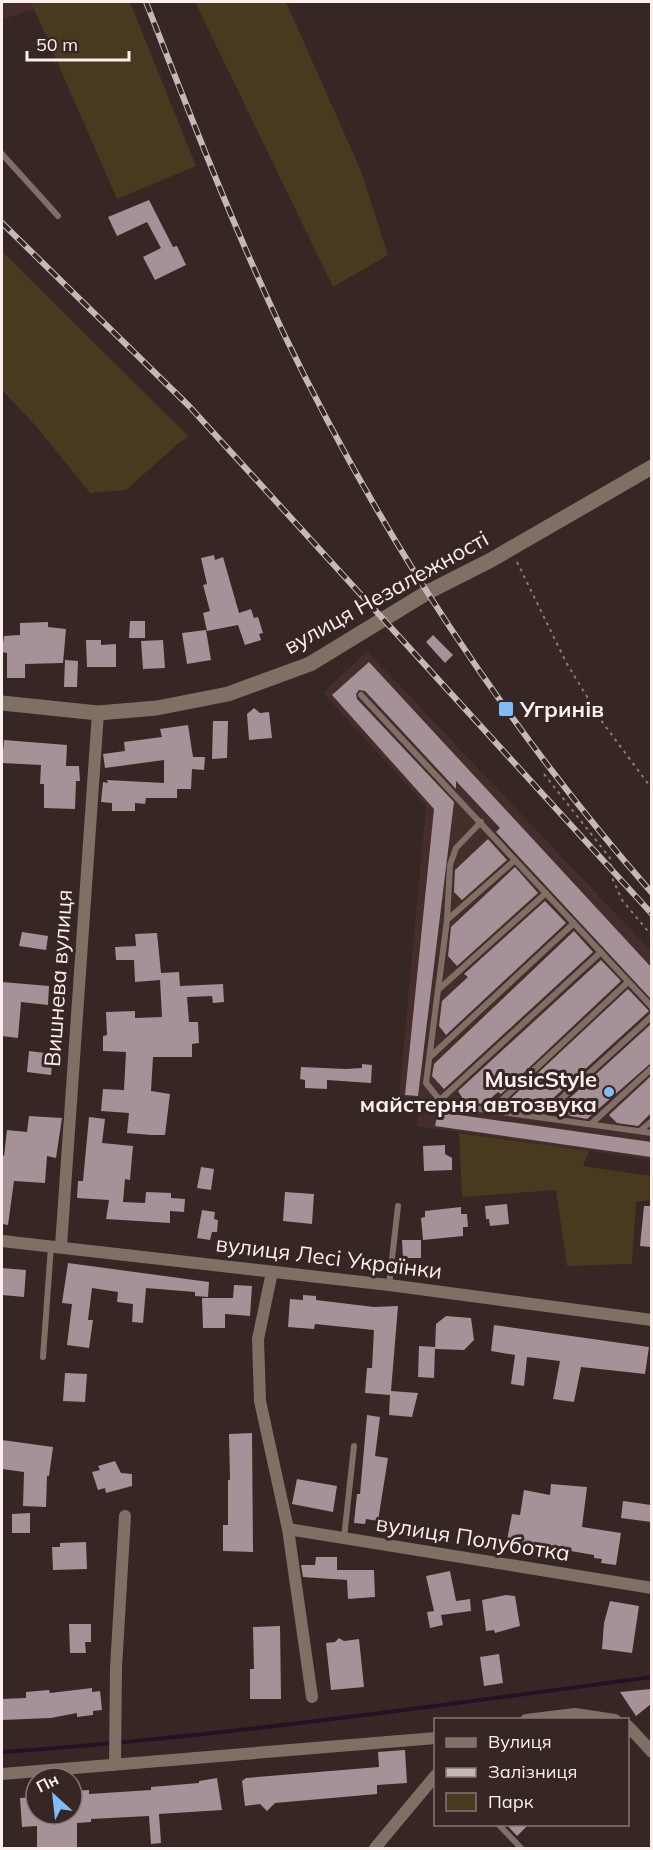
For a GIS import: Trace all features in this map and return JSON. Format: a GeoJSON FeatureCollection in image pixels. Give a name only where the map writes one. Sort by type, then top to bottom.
{"type":"FeatureCollection","features":[{"type":"Feature","properties":{"kind":"street","name":"вулиця Незалежності"},"geometry":{"type":"LineString","coordinates":[[2,703],[98,713],[157,708],[228,694],[310,664],[428,592],[510,549],[651,467]]}},
{"type":"Feature","properties":{"kind":"street","name":"Вишнева вулиця"},"geometry":{"type":"LineString","coordinates":[[56,1246],[98,713]]}},
{"type":"Feature","properties":{"kind":"street","name":"вулиця Лесі Українки"},"geometry":{"type":"LineString","coordinates":[[2,1241],[389,1285],[651,1320]]}},
{"type":"Feature","properties":{"kind":"street"},"geometry":{"type":"LineString","coordinates":[[272,1272],[258,1339],[260,1401],[288,1529],[312,1697]]}},
{"type":"Feature","properties":{"kind":"street"},"geometry":{"type":"LineString","coordinates":[[114,1765],[125,1516]]}},
{"type":"Feature","properties":{"kind":"street","name":"вулиця Полуботка"},"geometry":{"type":"LineString","coordinates":[[288,1529],[651,1588]]}},
{"type":"Feature","properties":{"kind":"street"},"geometry":{"type":"LineString","coordinates":[[536,1718],[575,1714],[607,1718]]}},
{"type":"Feature","properties":{"kind":"street"},"geometry":{"type":"LineString","coordinates":[[629,1728],[651,1752]]}},
{"type":"Feature","properties":{"kind":"street"},"geometry":{"type":"LineString","coordinates":[[2,1774],[434,1738]]}},
{"type":"Feature","properties":{"kind":"street"},"geometry":{"type":"LineString","coordinates":[[375,1848],[434,1776]]}},
{"type":"Feature","properties":{"kind":"lane"},"geometry":{"type":"LineString","coordinates":[[2,154],[58,216]]}},
{"type":"Feature","properties":{"kind":"lane"},"geometry":{"type":"LineString","coordinates":[[361,695],[651,1007]]}},
{"type":"Feature","properties":{"kind":"lane"},"geometry":{"type":"LineString","coordinates":[[481,822],[456,848],[450,865],[447,920],[426,1083],[443,1104],[651,1133]]}},
{"type":"Feature","properties":{"kind":"lane"},"geometry":{"type":"LineString","coordinates":[[447,920],[515,860]]}},
{"type":"Feature","properties":{"kind":"lane"},"geometry":{"type":"LineString","coordinates":[[438,991],[546,893]]}},
{"type":"Feature","properties":{"kind":"lane"},"geometry":{"type":"LineString","coordinates":[[429,1057],[574,923]]}},
{"type":"Feature","properties":{"kind":"lane"},"geometry":{"type":"LineString","coordinates":[[440,1100],[601,952]]}},
{"type":"Feature","properties":{"kind":"lane"},"geometry":{"type":"LineString","coordinates":[[490,1111],[628,982]]}},
{"type":"Feature","properties":{"kind":"lane"},"geometry":{"type":"LineString","coordinates":[[541,1117],[651,1016]]}},
{"type":"Feature","properties":{"kind":"lane"},"geometry":{"type":"LineString","coordinates":[[591,1124],[651,1068]]}},
{"type":"Feature","properties":{"kind":"lane"},"geometry":{"type":"LineString","coordinates":[[640,1131],[651,1121]]}},
{"type":"Feature","properties":{"kind":"lane"},"geometry":{"type":"LineString","coordinates":[[389,1285],[398,1206]]}},
{"type":"Feature","properties":{"kind":"lane"},"geometry":{"type":"LineString","coordinates":[[43,1357],[56,1246]]}},
{"type":"Feature","properties":{"kind":"lane"},"geometry":{"type":"LineString","coordinates":[[344,1538],[354,1446]]}},
{"type":"Feature","properties":{"kind":"lane"},"geometry":{"type":"LineString","coordinates":[[500,1826],[521,1848]]}},
{"type":"Feature","properties":{"kind":"path"},"geometry":{"type":"LineString","coordinates":[[510,549],[567,664],[603,723],[651,789]]}},
{"type":"Feature","properties":{"kind":"path"},"geometry":{"type":"LineString","coordinates":[[544,774],[610,858],[613,879],[622,900],[651,936]]}},
{"type":"Feature","properties":{"kind":"shaded area"},"geometry":{"type":"Polygon","coordinates":[[[2,2],[31,2],[34,9],[2,20],[2,2]]]}},
{"type":"Feature","properties":{"kind":"shaded area"},"geometry":{"type":"Polygon","coordinates":[[[367,651],[651,951],[651,1160],[416,1126],[422,1098],[399,1097],[426,806],[323,693],[367,651]]]}},
{"type":"Feature","properties":{"kind":"green space"},"geometry":{"type":"Polygon","coordinates":[[[31,2],[130,2],[196,166],[117,199],[31,2]]]}},
{"type":"Feature","properties":{"kind":"green space"},"geometry":{"type":"Polygon","coordinates":[[[195,2],[286,2],[361,171],[388,255],[333,287],[195,2]]]}},
{"type":"Feature","properties":{"kind":"green space"},"geometry":{"type":"Polygon","coordinates":[[[2,251],[189,437],[180,442],[126,490],[90,493],[36,426],[2,390],[2,251]]]}},
{"type":"Feature","properties":{"kind":"green space"},"geometry":{"type":"Polygon","coordinates":[[[459,1133],[589,1151],[583,1166],[651,1176],[651,1200],[636,1202],[632,1264],[567,1266],[556,1190],[462,1197],[459,1133]]]}},
{"type":"Feature","properties":{"kind":"building"},"geometry":{"type":"Polygon","coordinates":[[[149,200],[173,247],[177,246],[186,265],[155,280],[143,257],[161,248],[147,222],[117,236],[108,217],[149,200]]]}},
{"type":"Feature","properties":{"kind":"building"},"geometry":{"type":"Polygon","coordinates":[[[214,555],[215,560],[223,557],[239,613],[251,609],[254,618],[258,617],[263,633],[259,634],[261,640],[245,645],[238,625],[207,631],[203,613],[210,611],[203,585],[207,584],[201,558],[214,555]]]}},
{"type":"Feature","properties":{"kind":"building"},"geometry":{"type":"Polygon","coordinates":[[[130,621],[145,621],[145,638],[129,638],[130,621]]]}},
{"type":"Feature","properties":{"kind":"building"},"geometry":{"type":"Polygon","coordinates":[[[48,622],[48,627],[66,629],[63,663],[25,664],[25,678],[7,678],[7,653],[2,652],[4,636],[20,635],[20,623],[48,622]]]}},
{"type":"Feature","properties":{"kind":"building"},"geometry":{"type":"Polygon","coordinates":[[[206,630],[211,660],[187,664],[182,633],[206,630]]]}},
{"type":"Feature","properties":{"kind":"building"},"geometry":{"type":"Polygon","coordinates":[[[433,635],[453,655],[445,663],[426,642],[433,635]]]}},
{"type":"Feature","properties":{"kind":"building"},"geometry":{"type":"Polygon","coordinates":[[[86,640],[101,640],[101,645],[116,644],[116,667],[87,667],[86,640]]]}},
{"type":"Feature","properties":{"kind":"building"},"geometry":{"type":"Polygon","coordinates":[[[163,640],[165,668],[143,669],[141,641],[163,640]]]}},
{"type":"Feature","properties":{"kind":"building"},"geometry":{"type":"Polygon","coordinates":[[[65,660],[78,661],[77,687],[64,687],[65,660]]]}},
{"type":"Feature","properties":{"kind":"building"},"geometry":{"type":"Polygon","coordinates":[[[369,662],[651,967],[651,999],[496,832],[500,828],[456,781],[456,789],[365,691],[359,690],[356,694],[357,699],[454,802],[418,1096],[405,1095],[434,809],[332,695],[369,662]]]}},
{"type":"Feature","properties":{"kind":"building"},"geometry":{"type":"Polygon","coordinates":[[[254,708],[260,713],[269,712],[272,738],[249,740],[247,714],[254,708]]]}},
{"type":"Feature","properties":{"kind":"building"},"geometry":{"type":"Polygon","coordinates":[[[213,721],[228,721],[227,758],[212,759],[213,721]]]}},
{"type":"Feature","properties":{"kind":"building"},"geometry":{"type":"Polygon","coordinates":[[[188,725],[193,757],[205,757],[204,770],[192,769],[191,789],[177,789],[177,798],[146,798],[145,804],[135,803],[135,811],[112,811],[112,803],[101,802],[103,782],[108,783],[107,780],[164,783],[164,760],[105,768],[103,754],[125,751],[124,742],[162,737],[160,729],[188,725]]]}},
{"type":"Feature","properties":{"kind":"building"},"geometry":{"type":"Polygon","coordinates":[[[4,740],[67,745],[66,766],[79,766],[80,781],[76,781],[75,809],[44,808],[44,784],[40,784],[41,765],[2,763],[4,740]]]}},
{"type":"Feature","properties":{"kind":"building"},"geometry":{"type":"Polygon","coordinates":[[[488,839],[507,860],[462,900],[454,892],[455,870],[488,839]]]}},
{"type":"Feature","properties":{"kind":"building"},"geometry":{"type":"Polygon","coordinates":[[[515,867],[538,893],[457,966],[448,956],[451,927],[515,867]]]}},
{"type":"Feature","properties":{"kind":"building"},"geometry":{"type":"Polygon","coordinates":[[[545,901],[566,923],[446,1035],[439,1026],[442,1001],[468,977],[464,974],[545,901]]]}},
{"type":"Feature","properties":{"kind":"building"},"geometry":{"type":"Polygon","coordinates":[[[574,931],[593,952],[444,1089],[432,1076],[434,1064],[574,931]]]}},
{"type":"Feature","properties":{"kind":"building"},"geometry":{"type":"Polygon","coordinates":[[[22,932],[48,936],[46,950],[19,946],[22,932]]]}},
{"type":"Feature","properties":{"kind":"building"},"geometry":{"type":"Polygon","coordinates":[[[157,933],[161,973],[179,972],[180,986],[223,984],[224,1002],[213,1003],[212,996],[187,997],[189,1022],[198,1022],[199,1043],[192,1044],[192,1057],[153,1057],[151,1091],[170,1094],[165,1135],[127,1133],[129,1113],[101,1111],[103,1089],[124,1090],[126,1052],[103,1051],[103,1036],[107,1035],[106,1012],[135,1011],[135,1018],[162,1017],[160,980],[135,982],[134,960],[116,960],[115,947],[136,946],[135,934],[157,933]]]}},
{"type":"Feature","properties":{"kind":"building"},"geometry":{"type":"Polygon","coordinates":[[[601,960],[621,981],[501,1094],[498,1092],[484,1104],[465,1102],[458,1091],[601,960]]]}},
{"type":"Feature","properties":{"kind":"building"},"geometry":{"type":"Polygon","coordinates":[[[2,982],[49,986],[48,1005],[21,1002],[18,1038],[2,1036],[2,982]]]}},
{"type":"Feature","properties":{"kind":"building"},"geometry":{"type":"Polygon","coordinates":[[[628,989],[649,1011],[538,1112],[515,1109],[508,1101],[628,989]]]}},
{"type":"Feature","properties":{"kind":"building"},"geometry":{"type":"Polygon","coordinates":[[[651,1024],[651,1063],[587,1119],[570,1116],[561,1106],[651,1024]]]}},
{"type":"Feature","properties":{"kind":"building"},"geometry":{"type":"Polygon","coordinates":[[[29,1051],[53,1054],[51,1075],[27,1072],[29,1051]]]}},
{"type":"Feature","properties":{"kind":"building"},"geometry":{"type":"Polygon","coordinates":[[[362,1064],[372,1065],[371,1083],[327,1080],[327,1089],[305,1088],[305,1080],[300,1079],[301,1067],[345,1069],[362,1068],[362,1064]]]}},
{"type":"Feature","properties":{"kind":"building"},"geometry":{"type":"Polygon","coordinates":[[[651,1076],[651,1113],[638,1126],[617,1123],[609,1115],[651,1076]]]}},
{"type":"Feature","properties":{"kind":"building"},"geometry":{"type":"Polygon","coordinates":[[[438,1112],[651,1142],[651,1157],[435,1126],[438,1112]]]}},
{"type":"Feature","properties":{"kind":"building"},"geometry":{"type":"Polygon","coordinates":[[[29,1116],[62,1118],[56,1158],[47,1156],[45,1183],[14,1181],[8,1225],[2,1224],[2,1155],[4,1156],[7,1130],[27,1132],[29,1116]]]}},
{"type":"Feature","properties":{"kind":"building"},"geometry":{"type":"Polygon","coordinates":[[[89,1117],[105,1119],[102,1143],[133,1146],[130,1180],[125,1179],[123,1202],[145,1203],[146,1192],[171,1193],[171,1198],[185,1199],[184,1212],[170,1211],[170,1223],[106,1219],[109,1200],[77,1198],[78,1181],[83,1181],[89,1117]]]}},
{"type":"Feature","properties":{"kind":"building"},"geometry":{"type":"Polygon","coordinates":[[[445,1145],[445,1154],[452,1158],[452,1170],[424,1171],[423,1146],[445,1145]]]}},
{"type":"Feature","properties":{"kind":"building"},"geometry":{"type":"Polygon","coordinates":[[[201,1167],[214,1169],[211,1190],[197,1188],[201,1167]]]}},
{"type":"Feature","properties":{"kind":"building"},"geometry":{"type":"Polygon","coordinates":[[[285,1192],[314,1194],[312,1224],[283,1221],[285,1192]]]}},
{"type":"Feature","properties":{"kind":"building"},"geometry":{"type":"Polygon","coordinates":[[[507,1204],[509,1224],[490,1226],[489,1219],[486,1219],[485,1206],[507,1204]]]}},
{"type":"Feature","properties":{"kind":"building"},"geometry":{"type":"Polygon","coordinates":[[[644,1206],[651,1206],[651,1247],[640,1246],[644,1206]]]}},
{"type":"Feature","properties":{"kind":"building"},"geometry":{"type":"Polygon","coordinates":[[[461,1207],[461,1214],[467,1214],[468,1227],[463,1227],[463,1236],[423,1240],[421,1218],[425,1217],[425,1211],[461,1207]]]}},
{"type":"Feature","properties":{"kind":"building"},"geometry":{"type":"Polygon","coordinates":[[[202,1210],[215,1212],[214,1219],[218,1220],[217,1232],[212,1232],[210,1240],[197,1238],[202,1210]]]}},
{"type":"Feature","properties":{"kind":"building"},"geometry":{"type":"Polygon","coordinates":[[[402,1240],[421,1240],[421,1258],[403,1258],[402,1240]]]}},
{"type":"Feature","properties":{"kind":"building"},"geometry":{"type":"Polygon","coordinates":[[[68,1263],[209,1282],[208,1297],[195,1296],[195,1292],[146,1288],[143,1323],[132,1322],[133,1304],[117,1302],[118,1292],[92,1288],[88,1320],[93,1320],[89,1348],[67,1345],[72,1304],[62,1303],[68,1263]]]}},
{"type":"Feature","properties":{"kind":"building"},"geometry":{"type":"Polygon","coordinates":[[[2,1268],[26,1270],[24,1297],[2,1295],[2,1268]]]}},
{"type":"Feature","properties":{"kind":"building"},"geometry":{"type":"Polygon","coordinates":[[[234,1285],[252,1286],[250,1316],[225,1314],[225,1328],[203,1328],[202,1298],[233,1298],[234,1285]]]}},
{"type":"Feature","properties":{"kind":"building"},"geometry":{"type":"Polygon","coordinates":[[[303,1295],[316,1296],[316,1300],[374,1307],[398,1306],[391,1391],[418,1393],[412,1417],[389,1415],[390,1395],[365,1393],[367,1368],[372,1368],[374,1330],[315,1324],[314,1329],[288,1327],[290,1299],[303,1300],[303,1295]]]}},
{"type":"Feature","properties":{"kind":"building"},"geometry":{"type":"Polygon","coordinates":[[[446,1316],[471,1318],[474,1340],[464,1350],[435,1349],[436,1324],[446,1316]]]}},
{"type":"Feature","properties":{"kind":"building"},"geometry":{"type":"Polygon","coordinates":[[[494,1325],[649,1347],[645,1374],[581,1367],[574,1402],[553,1399],[560,1361],[527,1357],[524,1386],[511,1384],[515,1355],[491,1351],[494,1325]]]}},
{"type":"Feature","properties":{"kind":"building"},"geometry":{"type":"Polygon","coordinates":[[[419,1346],[435,1347],[434,1378],[418,1377],[419,1346]]]}},
{"type":"Feature","properties":{"kind":"building"},"geometry":{"type":"Polygon","coordinates":[[[65,1373],[87,1374],[85,1402],[63,1401],[65,1373]]]}},
{"type":"Feature","properties":{"kind":"building"},"geometry":{"type":"Polygon","coordinates":[[[367,1415],[380,1417],[375,1456],[388,1458],[378,1521],[366,1519],[365,1524],[354,1523],[357,1494],[360,1494],[367,1415]]]}},
{"type":"Feature","properties":{"kind":"building"},"geometry":{"type":"Polygon","coordinates":[[[252,1433],[253,1552],[223,1551],[223,1525],[228,1525],[229,1434],[252,1433]]]}},
{"type":"Feature","properties":{"kind":"building"},"geometry":{"type":"Polygon","coordinates":[[[2,1440],[53,1447],[49,1476],[47,1476],[46,1507],[23,1506],[24,1472],[2,1469],[2,1440]]]}},
{"type":"Feature","properties":{"kind":"building"},"geometry":{"type":"Polygon","coordinates":[[[115,1461],[121,1473],[132,1474],[132,1486],[106,1493],[105,1488],[98,1490],[92,1472],[100,1470],[98,1466],[115,1461]]]}},
{"type":"Feature","properties":{"kind":"building"},"geometry":{"type":"Polygon","coordinates":[[[297,1479],[337,1486],[333,1512],[292,1504],[297,1479]]]}},
{"type":"Feature","properties":{"kind":"building"},"geometry":{"type":"Polygon","coordinates":[[[551,1484],[587,1487],[582,1527],[621,1533],[616,1565],[601,1563],[602,1559],[594,1558],[594,1555],[507,1540],[512,1514],[520,1515],[524,1490],[550,1495],[551,1484]]]}},
{"type":"Feature","properties":{"kind":"building"},"geometry":{"type":"Polygon","coordinates":[[[623,1501],[651,1505],[651,1522],[621,1518],[623,1501]]]}},
{"type":"Feature","properties":{"kind":"building"},"geometry":{"type":"Polygon","coordinates":[[[30,1513],[30,1533],[12,1533],[12,1514],[30,1513]]]}},
{"type":"Feature","properties":{"kind":"building"},"geometry":{"type":"Polygon","coordinates":[[[86,1542],[87,1569],[53,1570],[52,1547],[60,1547],[60,1543],[86,1542]]]}},
{"type":"Feature","properties":{"kind":"building"},"geometry":{"type":"Polygon","coordinates":[[[316,1557],[337,1557],[337,1570],[374,1570],[375,1597],[348,1599],[347,1580],[303,1577],[301,1565],[315,1565],[316,1557]]]}},
{"type":"Feature","properties":{"kind":"building"},"geometry":{"type":"Polygon","coordinates":[[[450,1571],[456,1601],[470,1599],[471,1611],[441,1615],[443,1625],[430,1628],[427,1612],[434,1611],[426,1576],[450,1571]]]}},
{"type":"Feature","properties":{"kind":"building"},"geometry":{"type":"Polygon","coordinates":[[[506,1595],[515,1596],[520,1626],[495,1633],[494,1630],[486,1631],[482,1600],[506,1595]]]}},
{"type":"Feature","properties":{"kind":"building"},"geometry":{"type":"Polygon","coordinates":[[[610,1601],[639,1606],[632,1653],[602,1649],[604,1623],[610,1601]]]}},
{"type":"Feature","properties":{"kind":"building"},"geometry":{"type":"Polygon","coordinates":[[[69,1624],[91,1624],[91,1642],[85,1642],[86,1653],[70,1653],[69,1624]]]}},
{"type":"Feature","properties":{"kind":"building"},"geometry":{"type":"Polygon","coordinates":[[[280,1626],[281,1699],[250,1699],[250,1669],[254,1669],[253,1627],[280,1626]]]}},
{"type":"Feature","properties":{"kind":"building"},"geometry":{"type":"Polygon","coordinates":[[[339,1638],[344,1641],[359,1639],[364,1687],[331,1690],[326,1643],[335,1642],[339,1638]]]}},
{"type":"Feature","properties":{"kind":"building"},"geometry":{"type":"Polygon","coordinates":[[[499,1654],[503,1683],[484,1686],[480,1657],[499,1654]]]}},
{"type":"Feature","properties":{"kind":"building"},"geometry":{"type":"Polygon","coordinates":[[[92,1688],[92,1692],[100,1691],[102,1710],[93,1711],[93,1715],[77,1717],[77,1713],[51,1718],[2,1720],[2,1699],[26,1698],[26,1692],[49,1690],[50,1693],[92,1688]]]}},
{"type":"Feature","properties":{"kind":"building"},"geometry":{"type":"Polygon","coordinates":[[[651,1689],[651,1704],[636,1716],[620,1692],[651,1689]]]}},
{"type":"Feature","properties":{"kind":"building"},"geometry":{"type":"Polygon","coordinates":[[[405,1750],[407,1783],[377,1785],[377,1794],[275,1803],[267,1811],[260,1804],[245,1806],[242,1781],[246,1778],[379,1767],[378,1752],[405,1750]]]}},
{"type":"Feature","properties":{"kind":"building"},"geometry":{"type":"Polygon","coordinates":[[[217,1778],[222,1810],[159,1814],[161,1843],[151,1844],[149,1816],[91,1819],[91,1822],[84,1822],[84,1790],[89,1790],[89,1794],[151,1790],[151,1787],[199,1783],[199,1781],[217,1778]]]}},
{"type":"Feature","properties":{"kind":"building"},"geometry":{"type":"Polygon","coordinates":[[[20,1798],[24,1798],[24,1826],[37,1826],[22,1827],[20,1798]]]}},
{"type":"Feature","properties":{"kind":"building"},"geometry":{"type":"Polygon","coordinates":[[[37,1826],[77,1826],[77,1848],[37,1848],[37,1826]]]}},
{"type":"Feature","properties":{"kind":"building"},"geometry":{"type":"Polygon","coordinates":[[[508,1826],[527,1826],[517,1836],[508,1826]]]}},
{"type":"Feature","properties":{"kind":"waterway"},"geometry":{"type":"LineString","coordinates":[[2,1752],[246,1729],[409,1710],[652,1677]]}},
{"type":"Feature","properties":{"kind":"railway"},"geometry":{"type":"LineString","coordinates":[[146,2],[264,291],[320,407],[360,481],[448,625],[496,695],[546,763],[652,893]]}},
{"type":"Feature","properties":{"kind":"railway"},"geometry":{"type":"LineString","coordinates":[[2,223],[189,406],[652,914]]}},
{"type":"Feature","properties":{"kind":"place","name":"Угринів"},"geometry":{"type":"Point","coordinates":[506,709]}},
{"type":"Feature","properties":{"kind":"place","name":"MusicStyle майстерня автозвука"},"geometry":{"type":"Point","coordinates":[609,1092]}}]}
